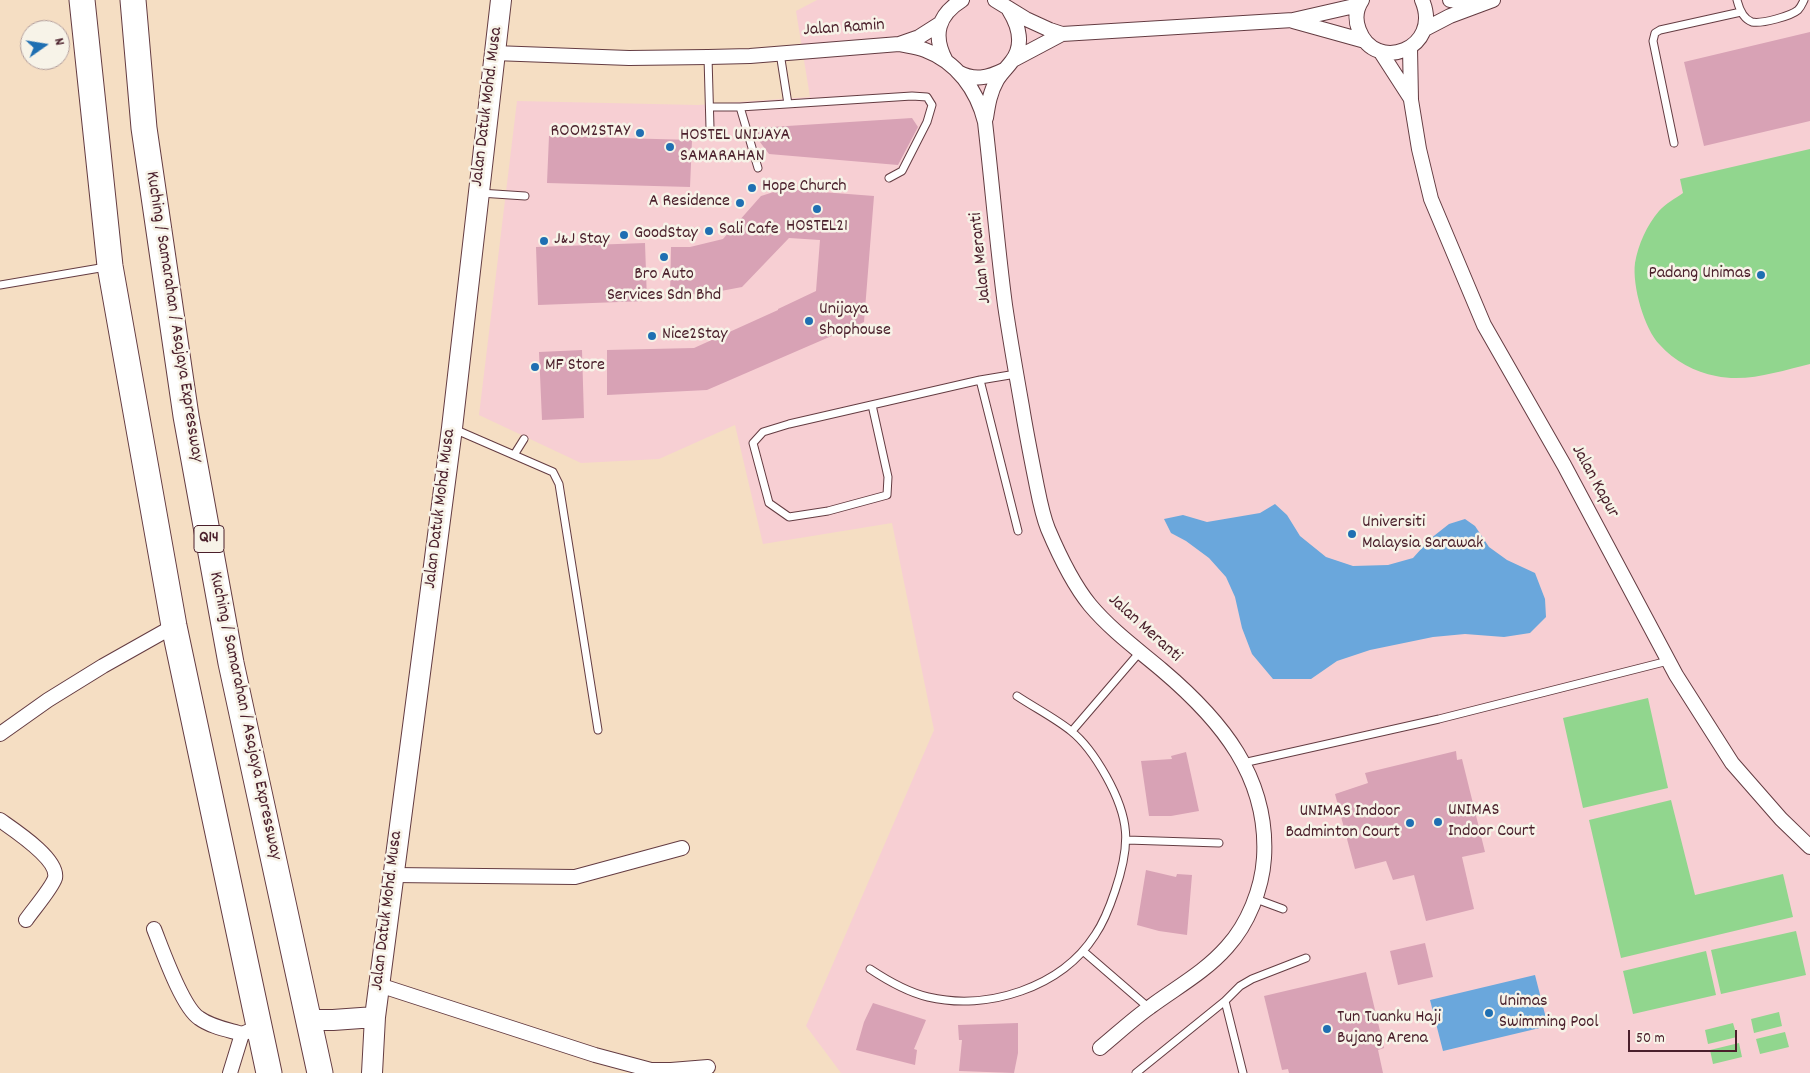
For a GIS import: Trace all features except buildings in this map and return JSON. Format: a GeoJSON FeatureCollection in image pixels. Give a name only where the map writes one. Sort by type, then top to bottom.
{"type":"FeatureCollection","features":[{"type":"Feature","properties":{"kind":"highway"},"geometry":{"type":"LineString","coordinates":[[82,0],[110,266],[174,626],[251,1030],[269,1073]]}},
{"type":"Feature","properties":{"kind":"highway","name":"Kuching / Samarahan / Asajaya Expressway"},"geometry":{"type":"LineString","coordinates":[[133,0],[144,128],[186,416],[231,663],[320,1073]]}},
{"type":"Feature","properties":{"kind":"street","name":"Jalan Datuk Mohd. Musa"},"geometry":{"type":"LineString","coordinates":[[372,1073],[375,1017],[392,875],[452,428],[501,0]]}},
{"type":"Feature","properties":{"kind":"street"},"geometry":{"type":"LineString","coordinates":[[995,0],[1009,10],[1062,34],[1293,20],[1360,2],[1357,24],[1365,41]]}},
{"type":"Feature","properties":{"kind":"street"},"geometry":{"type":"LineString","coordinates":[[1293,20],[1365,41],[1380,51],[1390,53],[1401,52],[1410,48],[1419,40],[1425,29],[1426,9],[1422,0]]}},
{"type":"Feature","properties":{"kind":"street"},"geometry":{"type":"LineString","coordinates":[[1450,0],[1487,2]]}},
{"type":"Feature","properties":{"kind":"street"},"geometry":{"type":"LineString","coordinates":[[899,44],[919,37],[941,23],[956,2]]}},
{"type":"Feature","properties":{"kind":"street"},"geometry":{"type":"LineString","coordinates":[[1425,29],[1450,16],[1487,2]]}},
{"type":"Feature","properties":{"kind":"street"},"geometry":{"type":"LineString","coordinates":[[985,122],[992,92],[1018,48],[1020,34],[1017,21],[1009,10]]}},
{"type":"Feature","properties":{"kind":"street"},"geometry":{"type":"LineString","coordinates":[[941,23],[939,42],[941,52],[950,66],[966,82],[976,96],[985,122]]}},
{"type":"Feature","properties":{"kind":"street"},"geometry":{"type":"LineString","coordinates":[[899,44],[924,50],[967,76],[980,78],[993,76],[1008,65],[1062,34]]}},
{"type":"Feature","properties":{"kind":"street","name":"Jalan Ramin"},"geometry":{"type":"LineString","coordinates":[[494,52],[629,58],[708,57],[750,56],[899,44]]}},
{"type":"Feature","properties":{"kind":"street","name":"Jalan Kapur"},"geometry":{"type":"LineString","coordinates":[[1410,48],[1411,100],[1419,148],[1432,199],[1484,325],[1564,465],[1664,662],[1732,763],[1781,819],[1810,847]]}},
{"type":"Feature","properties":{"kind":"street","name":"Jalan Kapur"},"geometry":{"type":"LineString","coordinates":[[1380,51],[1411,100]]}},
{"type":"Feature","properties":{"kind":"street","name":"Jalan Meranti"},"geometry":{"type":"LineString","coordinates":[[985,122],[1005,304],[1028,445],[1048,527],[1064,563],[1088,603],[1102,619],[1163,671],[1207,713],[1226,735],[1243,763],[1264,824],[1263,864],[1256,899],[1229,946],[1203,970],[1149,1008],[1100,1048]]}},
{"type":"Feature","properties":{"kind":"street"},"geometry":{"type":"LineString","coordinates":[[0,734],[48,700],[174,626]]}},
{"type":"Feature","properties":{"kind":"street"},"geometry":{"type":"LineString","coordinates":[[0,820],[44,855],[55,870],[54,880],[26,920]]}},
{"type":"Feature","properties":{"kind":"street"},"geometry":{"type":"LineString","coordinates":[[392,875],[575,876],[682,848]]}},
{"type":"Feature","properties":{"kind":"street"},"geometry":{"type":"LineString","coordinates":[[154,929],[179,987],[194,1014],[210,1024],[251,1030],[230,1073]]}},
{"type":"Feature","properties":{"kind":"street"},"geometry":{"type":"LineString","coordinates":[[379,986],[595,1055],[651,1070],[708,1067]]}},
{"type":"Feature","properties":{"kind":"street"},"geometry":{"type":"LineString","coordinates":[[309,1020],[375,1017]]}},
{"type":"Feature","properties":{"kind":"lane"},"geometry":{"type":"LineString","coordinates":[[1737,0],[1741,12],[1747,19],[1753,22],[1764,22],[1797,11],[1804,0]]}},
{"type":"Feature","properties":{"kind":"lane"},"geometry":{"type":"LineString","coordinates":[[1674,143],[1654,41],[1655,33],[1660,30],[1741,12]]}},
{"type":"Feature","properties":{"kind":"lane"},"geometry":{"type":"LineString","coordinates":[[786,52],[788,104]]}},
{"type":"Feature","properties":{"kind":"lane"},"geometry":{"type":"LineString","coordinates":[[708,57],[710,128]]}},
{"type":"Feature","properties":{"kind":"lane"},"geometry":{"type":"LineString","coordinates":[[710,107],[740,107],[912,96],[927,97],[932,105],[927,122],[902,171],[889,178]]}},
{"type":"Feature","properties":{"kind":"lane"},"geometry":{"type":"LineString","coordinates":[[740,107],[758,168]]}},
{"type":"Feature","properties":{"kind":"lane"},"geometry":{"type":"LineString","coordinates":[[478,193],[525,196]]}},
{"type":"Feature","properties":{"kind":"lane"},"geometry":{"type":"LineString","coordinates":[[0,285],[110,266]]}},
{"type":"Feature","properties":{"kind":"lane"},"geometry":{"type":"LineString","coordinates":[[872,405],[888,477],[887,495],[828,511],[790,517],[769,503],[753,443],[763,432],[789,424],[980,380],[1016,374]]}},
{"type":"Feature","properties":{"kind":"lane"},"geometry":{"type":"LineString","coordinates":[[980,380],[1018,532]]}},
{"type":"Feature","properties":{"kind":"lane"},"geometry":{"type":"LineString","coordinates":[[452,428],[553,472],[559,484],[598,730]]}},
{"type":"Feature","properties":{"kind":"lane"},"geometry":{"type":"LineString","coordinates":[[514,455],[524,439]]}},
{"type":"Feature","properties":{"kind":"lane"},"geometry":{"type":"LineString","coordinates":[[1072,731],[1140,653]]}},
{"type":"Feature","properties":{"kind":"lane"},"geometry":{"type":"LineString","coordinates":[[1243,763],[1439,719],[1664,662]]}},
{"type":"Feature","properties":{"kind":"lane"},"geometry":{"type":"LineString","coordinates":[[870,969],[902,988],[927,997],[969,1002],[995,998],[1024,989],[1044,980],[1060,970],[1083,951],[1096,935],[1110,908],[1125,860],[1127,840],[1124,818],[1115,792],[1097,760],[1072,731],[1017,696]]}},
{"type":"Feature","properties":{"kind":"lane"},"geometry":{"type":"LineString","coordinates":[[1127,840],[1219,843]]}},
{"type":"Feature","properties":{"kind":"lane"},"geometry":{"type":"LineString","coordinates":[[1256,899],[1283,909]]}},
{"type":"Feature","properties":{"kind":"lane"},"geometry":{"type":"LineString","coordinates":[[1083,951],[1149,1008]]}},
{"type":"Feature","properties":{"kind":"lane"},"geometry":{"type":"LineString","coordinates":[[1136,1073],[1225,1001],[1240,986],[1306,958]]}},
{"type":"Feature","properties":{"kind":"lane"},"geometry":{"type":"LineString","coordinates":[[1225,1001],[1243,1073]]}},
{"type":"Feature","properties":{"kind":"shaded area","name":"Universiti Malaysia Sarawak"},"geometry":{"type":"Polygon","coordinates":[[[817,0],[1810,0],[1810,1073],[841,1073],[806,1026],[934,730],[892,523],[763,544],[735,425],[659,459],[581,463],[479,415],[517,101],[698,105],[810,97],[796,11],[817,0]]]}},
{"type":"Feature","properties":{"kind":"green space"},"geometry":{"type":"Polygon","coordinates":[[[1810,149],[1810,364],[1763,375],[1728,378],[1700,372],[1678,361],[1654,338],[1644,318],[1637,294],[1635,283],[1636,256],[1651,222],[1661,208],[1683,193],[1680,179],[1810,149]]]}},
{"type":"Feature","properties":{"kind":"green space"},"geometry":{"type":"Polygon","coordinates":[[[1648,698],[1668,788],[1583,808],[1563,718],[1648,698]]]}},
{"type":"Feature","properties":{"kind":"green space"},"geometry":{"type":"Polygon","coordinates":[[[1671,800],[1695,895],[1783,874],[1793,917],[1621,958],[1589,820],[1671,800]]]}},
{"type":"Feature","properties":{"kind":"green space"},"geometry":{"type":"Polygon","coordinates":[[[1796,931],[1806,975],[1721,994],[1711,950],[1796,931]]]}},
{"type":"Feature","properties":{"kind":"green space"},"geometry":{"type":"Polygon","coordinates":[[[1706,951],[1716,995],[1633,1014],[1623,971],[1706,951]]]}},
{"type":"Feature","properties":{"kind":"green space"},"geometry":{"type":"Polygon","coordinates":[[[1779,1012],[1782,1026],[1754,1033],[1751,1019],[1779,1012]]]}},
{"type":"Feature","properties":{"kind":"green space"},"geometry":{"type":"Polygon","coordinates":[[[1733,1023],[1737,1037],[1708,1044],[1705,1030],[1733,1023]]]}},
{"type":"Feature","properties":{"kind":"green space"},"geometry":{"type":"Polygon","coordinates":[[[1785,1032],[1789,1047],[1760,1054],[1756,1039],[1785,1032]]]}},
{"type":"Feature","properties":{"kind":"green space"},"geometry":{"type":"Polygon","coordinates":[[[1739,1043],[1742,1057],[1713,1064],[1710,1050],[1739,1043]]]}},
{"type":"Feature","properties":{"kind":"water"},"geometry":{"type":"Polygon","coordinates":[[[1275,504],[1287,515],[1300,536],[1326,557],[1353,566],[1388,565],[1413,558],[1430,539],[1449,524],[1465,519],[1475,526],[1489,547],[1507,560],[1535,573],[1545,599],[1546,617],[1530,633],[1504,637],[1465,634],[1433,637],[1370,650],[1337,661],[1311,679],[1273,679],[1252,654],[1242,628],[1235,597],[1226,577],[1209,558],[1186,541],[1171,533],[1164,519],[1183,515],[1207,522],[1260,513],[1275,504]]]}},
{"type":"Feature","properties":{"kind":"water","name":"Unimas Swimming Pool"},"geometry":{"type":"Polygon","coordinates":[[[1535,975],[1548,1026],[1443,1051],[1430,1000],[1535,975]]]}},
{"type":"Feature","properties":{"kind":"place","name":"ROOM2STAY"},"geometry":{"type":"Point","coordinates":[640,133]}},
{"type":"Feature","properties":{"kind":"place","name":"HOSTEL UNIJAYA SAMARAHAN"},"geometry":{"type":"Point","coordinates":[670,147]}},
{"type":"Feature","properties":{"kind":"place","name":"Hope Church"},"geometry":{"type":"Point","coordinates":[752,188]}},
{"type":"Feature","properties":{"kind":"place","name":"A Residence"},"geometry":{"type":"Point","coordinates":[740,203]}},
{"type":"Feature","properties":{"kind":"place","name":"HOSTEL21"},"geometry":{"type":"Point","coordinates":[817,209]}},
{"type":"Feature","properties":{"kind":"place","name":"Sali Cafe"},"geometry":{"type":"Point","coordinates":[709,231]}},
{"type":"Feature","properties":{"kind":"place","name":"GoodStay"},"geometry":{"type":"Point","coordinates":[624,235]}},
{"type":"Feature","properties":{"kind":"place","name":"J&J Stay"},"geometry":{"type":"Point","coordinates":[544,241]}},
{"type":"Feature","properties":{"kind":"place","name":"Bro Auto Services Sdn Bhd"},"geometry":{"type":"Point","coordinates":[664,257]}},
{"type":"Feature","properties":{"kind":"place","name":"Padang Unimas"},"geometry":{"type":"Point","coordinates":[1761,275]}},
{"type":"Feature","properties":{"kind":"place","name":"Unijaya Shophouse"},"geometry":{"type":"Point","coordinates":[809,321]}},
{"type":"Feature","properties":{"kind":"place","name":"Nice2Stay"},"geometry":{"type":"Point","coordinates":[652,336]}},
{"type":"Feature","properties":{"kind":"place","name":"MF Store"},"geometry":{"type":"Point","coordinates":[535,367]}},
{"type":"Feature","properties":{"kind":"place","name":"Universiti Malaysia Sarawak"},"geometry":{"type":"Point","coordinates":[1352,534]}},
{"type":"Feature","properties":{"kind":"place","name":"UNIMAS Indoor Court"},"geometry":{"type":"Point","coordinates":[1438,822]}},
{"type":"Feature","properties":{"kind":"place","name":"UNIMAS Indoor Badminton Court"},"geometry":{"type":"Point","coordinates":[1410,823]}},
{"type":"Feature","properties":{"kind":"place","name":"Unimas Swimming Pool"},"geometry":{"type":"Point","coordinates":[1489,1013]}},
{"type":"Feature","properties":{"kind":"place","name":"Tun Tuanku Haji Bujang Arena"},"geometry":{"type":"Point","coordinates":[1327,1029]}}]}
